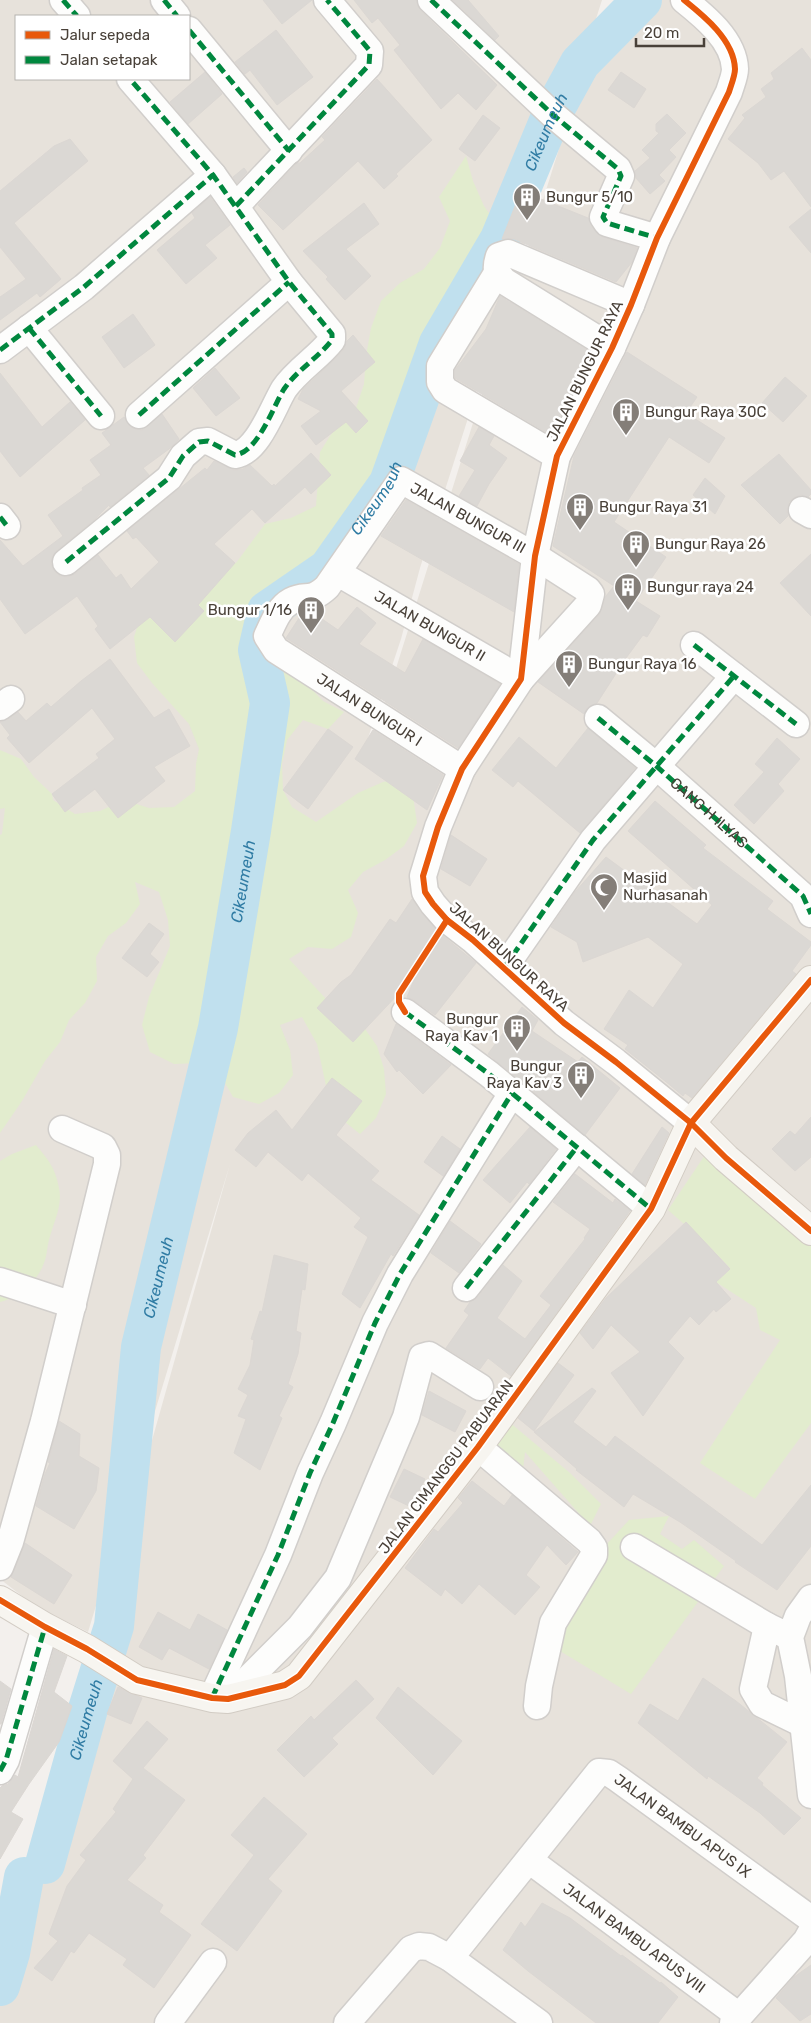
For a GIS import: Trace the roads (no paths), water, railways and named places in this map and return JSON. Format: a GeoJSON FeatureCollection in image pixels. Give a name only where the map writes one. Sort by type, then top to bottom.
{"type":"FeatureCollection","features":[{"type":"Feature","properties":{"kind":"street"},"geometry":{"type":"LineString","coordinates":[[63,0],[76,15]]}},
{"type":"Feature","properties":{"kind":"street"},"geometry":{"type":"LineString","coordinates":[[164,0],[176,15]]}},
{"type":"Feature","properties":{"kind":"street"},"geometry":{"type":"LineString","coordinates":[[236,206],[369,64],[370,51],[327,0]]}},
{"type":"Feature","properties":{"kind":"street"},"geometry":{"type":"LineString","coordinates":[[431,0],[552,114],[620,172],[621,176],[603,217],[607,223],[657,238]]}},
{"type":"Feature","properties":{"kind":"street","name":"JALAN BUNGUR RAYA"},"geometry":{"type":"LineString","coordinates":[[522,679],[535,556],[557,456],[612,348],[657,238],[728,92],[736,71],[729,46],[719,33],[684,0]]}},
{"type":"Feature","properties":{"kind":"street"},"geometry":{"type":"LineString","coordinates":[[190,31],[289,151]]}},
{"type":"Feature","properties":{"kind":"street"},"geometry":{"type":"LineString","coordinates":[[66,562],[169,478],[183,456],[199,442],[208,441],[235,455],[244,451],[263,430],[285,389],[332,340],[332,334],[289,282],[213,175],[131,80]]}},
{"type":"Feature","properties":{"kind":"street"},"geometry":{"type":"LineString","coordinates":[[0,350],[84,287],[213,175]]}},
{"type":"Feature","properties":{"kind":"street"},"geometry":{"type":"LineString","coordinates":[[612,348],[504,281],[497,273],[495,265],[499,256],[508,253],[631,305]]}},
{"type":"Feature","properties":{"kind":"street"},"geometry":{"type":"LineString","coordinates":[[497,273],[440,366],[440,382],[445,390],[557,456]]}},
{"type":"Feature","properties":{"kind":"street"},"geometry":{"type":"LineString","coordinates":[[139,415],[289,282]]}},
{"type":"Feature","properties":{"kind":"street"},"geometry":{"type":"LineString","coordinates":[[29,328],[101,416]]}},
{"type":"Feature","properties":{"kind":"street","name":"JALAN BUNGUR III"},"geometry":{"type":"LineString","coordinates":[[338,573],[402,480],[535,556]]}},
{"type":"Feature","properties":{"kind":"street","name":"JALAN BUNGUR RAYA"},"geometry":{"type":"LineString","coordinates":[[535,556],[588,590],[591,594],[588,605],[522,679],[462,769],[428,856],[423,876],[425,892],[432,904],[447,920],[473,940],[564,1023],[616,1062],[691,1124]]}},
{"type":"Feature","properties":{"kind":"street","name":"JALAN BUNGUR I"},"geometry":{"type":"LineString","coordinates":[[338,573],[318,595],[292,600],[281,609],[267,636],[276,650],[462,769]]}},
{"type":"Feature","properties":{"kind":"street","name":"JALAN BUNGUR II"},"geometry":{"type":"LineString","coordinates":[[338,573],[522,679]]}},
{"type":"Feature","properties":{"kind":"street"},"geometry":{"type":"LineString","coordinates":[[694,645],[796,724]]}},
{"type":"Feature","properties":{"kind":"street"},"geometry":{"type":"LineString","coordinates":[[504,968],[593,840],[655,765],[734,676]]}},
{"type":"Feature","properties":{"kind":"street","name":"GANG H ILYAS"},"geometry":{"type":"LineString","coordinates":[[598,718],[655,765],[803,896],[811,914]]}},
{"type":"Feature","properties":{"kind":"street","name":"JALAN CIMANGGU PABUARAN"},"geometry":{"type":"LineString","coordinates":[[0,1600],[45,1628],[87,1649],[137,1680],[220,1699],[285,1686],[299,1676],[478,1447],[651,1209],[691,1124],[811,980]]}},
{"type":"Feature","properties":{"kind":"street"},"geometry":{"type":"LineString","coordinates":[[406,1012],[512,1093],[651,1209]]}},
{"type":"Feature","properties":{"kind":"street"},"geometry":{"type":"LineString","coordinates":[[220,1699],[310,1473],[387,1298],[512,1093]]}},
{"type":"Feature","properties":{"kind":"street"},"geometry":{"type":"LineString","coordinates":[[691,1124],[726,1158],[811,1231]]}},
{"type":"Feature","properties":{"kind":"street"},"geometry":{"type":"LineString","coordinates":[[0,1567],[10,1542],[44,1421],[107,1164],[107,1155],[103,1147],[62,1129]]}},
{"type":"Feature","properties":{"kind":"street"},"geometry":{"type":"LineString","coordinates":[[466,1288],[482,1265],[576,1147]]}},
{"type":"Feature","properties":{"kind":"street"},"geometry":{"type":"LineString","coordinates":[[0,1281],[73,1305]]}},
{"type":"Feature","properties":{"kind":"street"},"geometry":{"type":"LineString","coordinates":[[220,1699],[300,1627],[338,1578],[406,1417],[422,1357],[429,1354],[480,1387]]}},
{"type":"Feature","properties":{"kind":"street"},"geometry":{"type":"LineString","coordinates":[[478,1447],[589,1541],[594,1548],[594,1555],[553,1622],[537,1706]]}},
{"type":"Feature","properties":{"kind":"street"},"geometry":{"type":"LineString","coordinates":[[634,1547],[778,1631],[797,1666],[811,1795]]}},
{"type":"Feature","properties":{"kind":"street"},"geometry":{"type":"LineString","coordinates":[[803,1724],[762,1704],[752,1689],[778,1631],[798,1616],[811,1598]]}},
{"type":"Feature","properties":{"kind":"street"},"geometry":{"type":"LineString","coordinates":[[0,1771],[6,1760],[45,1628]]}},
{"type":"Feature","properties":{"kind":"street","name":"JALAN BAMBU APUS IX"},"geometry":{"type":"LineString","coordinates":[[450,1958],[599,1772],[609,1773],[811,1919]]}},
{"type":"Feature","properties":{"kind":"street","name":"JALAN BAMBU APUS VIII"},"geometry":{"type":"LineString","coordinates":[[529,1860],[736,2019]]}},
{"type":"Feature","properties":{"kind":"street"},"geometry":{"type":"LineString","coordinates":[[736,2019],[806,1941],[811,1932]]}},
{"type":"Feature","properties":{"kind":"street"},"geometry":{"type":"LineString","coordinates":[[360,2019],[411,1950],[419,1946],[429,1947],[450,1958],[539,2023]]}},
{"type":"Feature","properties":{"kind":"street"},"geometry":{"type":"LineString","coordinates":[[168,2023],[213,1962]]}},
{"type":"Feature","properties":{"kind":"waterway","name":"Cikeumeuh"},"geometry":{"type":"LineString","coordinates":[[45,1864],[88,1709],[114,1626],[141,1347],[218,1028],[251,831],[270,703],[258,650],[267,611],[328,569],[389,483],[439,343],[500,239],[552,114],[580,63],[642,0]]}},
{"type":"Feature","properties":{"kind":"waterway","name":"Cikeumeuh"},"geometry":{"type":"LineString","coordinates":[[0,1986],[10,1953],[24,1877]]}},
{"type":"Feature","properties":{"kind":"place","name":"Bungur 5/10"},"geometry":{"type":"Point","coordinates":[527,221]}},
{"type":"Feature","properties":{"kind":"place","name":"Bungur Raya 30C"},"geometry":{"type":"Point","coordinates":[626,436]}},
{"type":"Feature","properties":{"kind":"place","name":"Bungur Raya 31"},"geometry":{"type":"Point","coordinates":[580,531]}},
{"type":"Feature","properties":{"kind":"place","name":"Bungur Raya 26"},"geometry":{"type":"Point","coordinates":[636,568]}},
{"type":"Feature","properties":{"kind":"place","name":"Bungur raya 24"},"geometry":{"type":"Point","coordinates":[628,611]}},
{"type":"Feature","properties":{"kind":"place","name":"Bungur 1/16"},"geometry":{"type":"Point","coordinates":[311,634]}},
{"type":"Feature","properties":{"kind":"place","name":"Bungur Raya 16"},"geometry":{"type":"Point","coordinates":[569,688]}},
{"type":"Feature","properties":{"kind":"place","name":"Masjid Nurhasanah"},"geometry":{"type":"Point","coordinates":[604,911]}},
{"type":"Feature","properties":{"kind":"place","name":"Bungur Raya Kav 1"},"geometry":{"type":"Point","coordinates":[517,1052]}},
{"type":"Feature","properties":{"kind":"place","name":"Bungur Raya Kav 3"},"geometry":{"type":"Point","coordinates":[581,1099]}}]}
